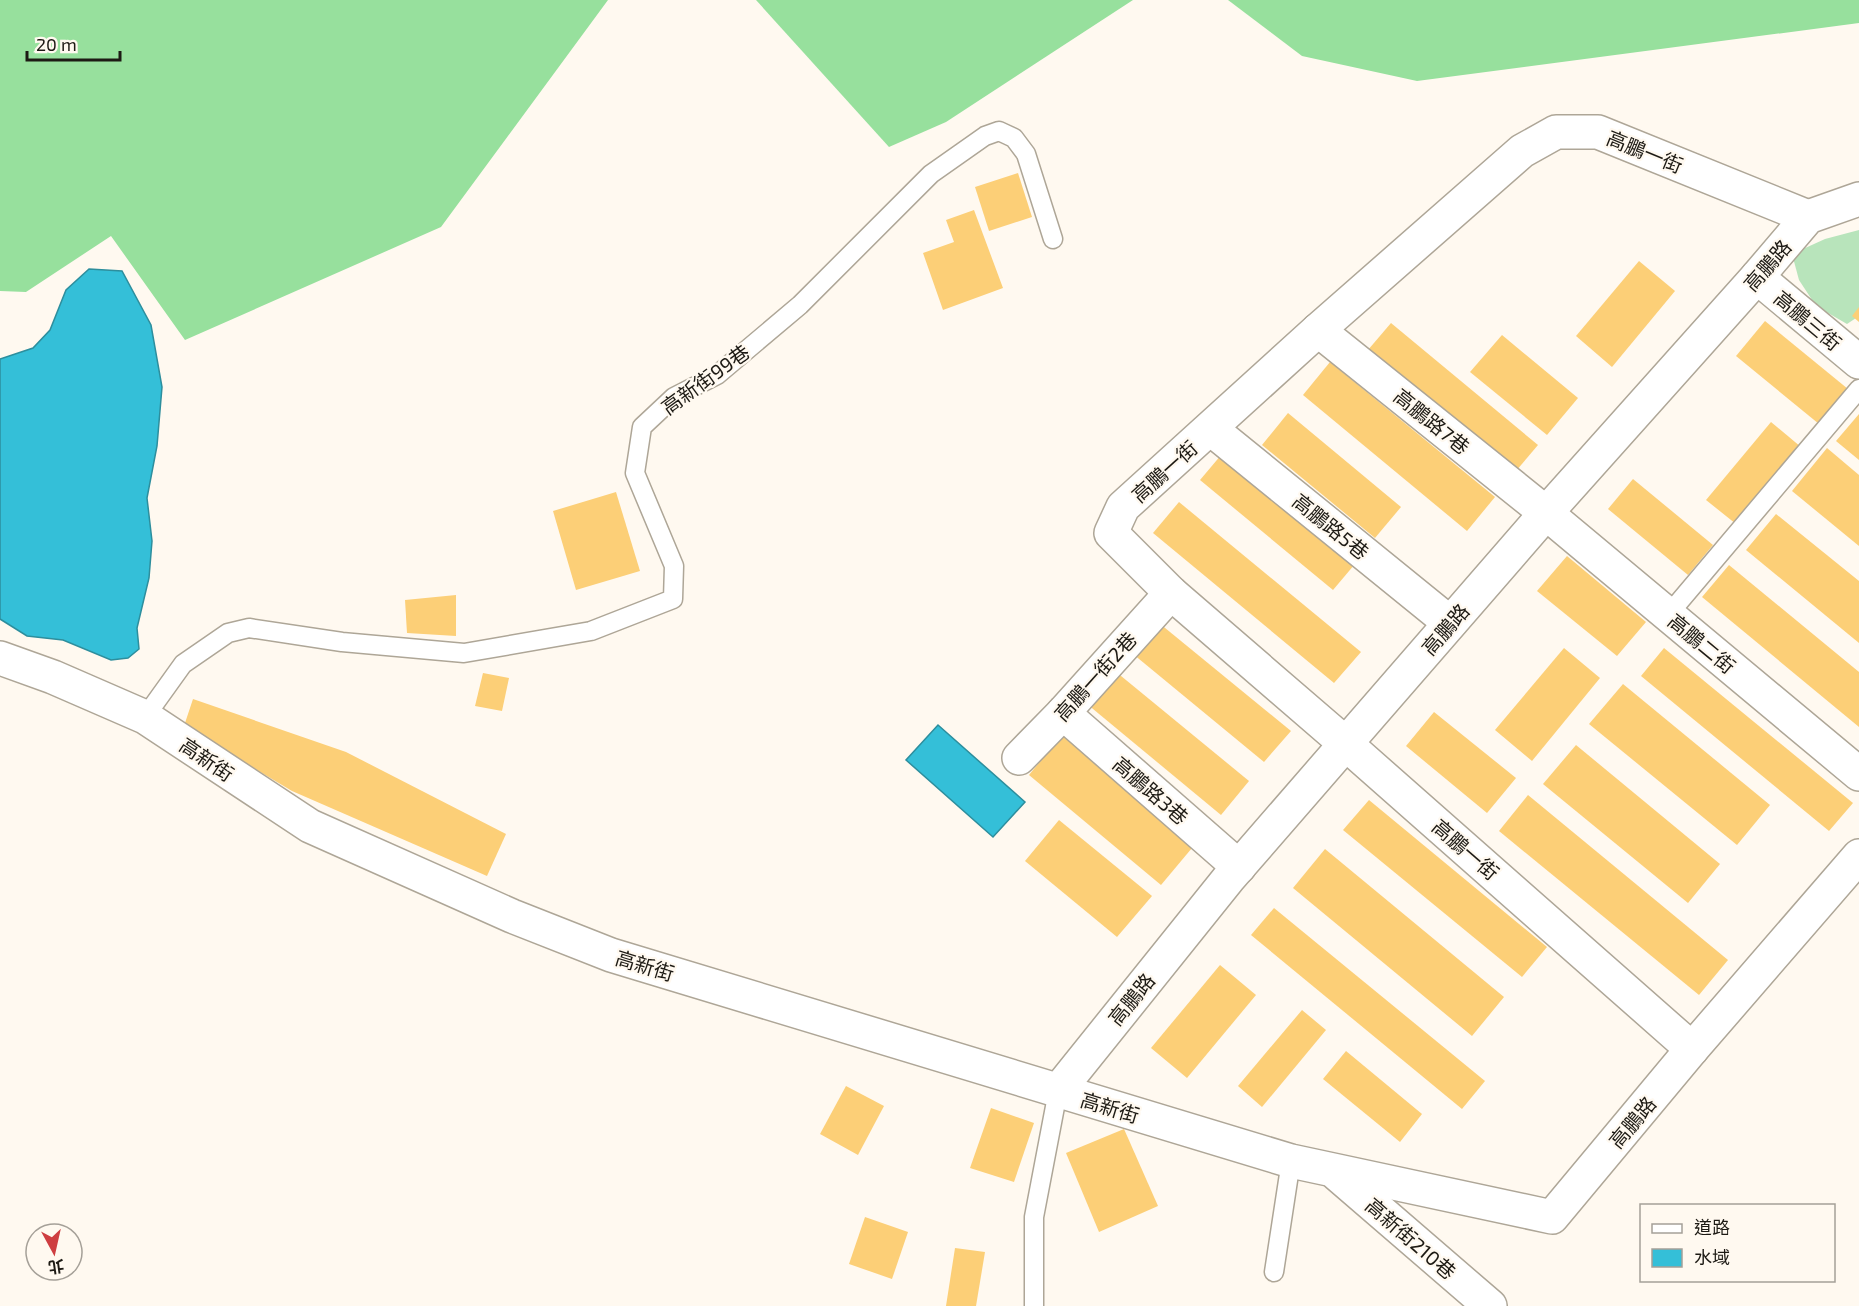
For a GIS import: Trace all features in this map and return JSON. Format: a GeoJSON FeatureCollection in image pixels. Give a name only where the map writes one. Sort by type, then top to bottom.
{"type":"FeatureCollection","features":[{"type":"Feature","properties":{"kind":"street","name":"高鵬一街"},"geometry":{"type":"LineString","coordinates":[[1692,1049],[1346,744],[1171,594],[1111,533],[1123,507],[1318,330],[1522,151],[1556,132],[1598,132],[1808,217]]}},
{"type":"Feature","properties":{"kind":"street"},"geometry":{"type":"LineString","coordinates":[[1808,217],[1859,199]]}},
{"type":"Feature","properties":{"kind":"street","name":"高鵬路"},"geometry":{"type":"LineString","coordinates":[[1058,1091],[1239,867],[1546,513],[1808,217]]}},
{"type":"Feature","properties":{"kind":"street","name":"高鵬三街"},"geometry":{"type":"LineString","coordinates":[[1757,277],[1859,362]]}},
{"type":"Feature","properties":{"kind":"street","name":"高鵬路7巷"},"geometry":{"type":"LineString","coordinates":[[1318,330],[1546,513]]}},
{"type":"Feature","properties":{"kind":"street","name":"高鵬路5巷"},"geometry":{"type":"LineString","coordinates":[[1211,429],[1450,623]]}},
{"type":"Feature","properties":{"kind":"street","name":"高鵬二街"},"geometry":{"type":"LineString","coordinates":[[1546,513],[1859,774]]}},
{"type":"Feature","properties":{"kind":"street","name":"高鵬一街2巷"},"geometry":{"type":"LineString","coordinates":[[1019,758],[1171,594]]}},
{"type":"Feature","properties":{"kind":"street","name":"高新街"},"geometry":{"type":"LineString","coordinates":[[0,658],[145,717],[310,826],[512,916],[611,955],[1291,1161],[1333,1171]]}},
{"type":"Feature","properties":{"kind":"street","name":"高鵬路3巷"},"geometry":{"type":"LineString","coordinates":[[1063,713],[1239,867]]}},
{"type":"Feature","properties":{"kind":"street","name":"高鵬路"},"geometry":{"type":"LineString","coordinates":[[1333,1171],[1552,1217],[1692,1049],[1859,856]]}},
{"type":"Feature","properties":{"kind":"street","name":"高新街210巷"},"geometry":{"type":"LineString","coordinates":[[1333,1171],[1490,1306]]}},
{"type":"Feature","properties":{"kind":"lane","name":"高新街99巷"},"geometry":{"type":"LineString","coordinates":[[145,717],[183,664],[228,633],[249,628],[342,642],[464,653],[591,631],[673,599],[674,566],[635,473],[642,427],[674,397],[717,375],[800,305],[931,174],[985,136],[999,131],[1014,138],[1026,154],[1053,239]]}},
{"type":"Feature","properties":{"kind":"lane"},"geometry":{"type":"LineString","coordinates":[[1668,615],[1859,389]]}},
{"type":"Feature","properties":{"kind":"lane"},"geometry":{"type":"LineString","coordinates":[[1034,1306],[1034,1217],[1058,1091]]}},
{"type":"Feature","properties":{"kind":"lane"},"geometry":{"type":"LineString","coordinates":[[1274,1272],[1291,1161]]}},
{"type":"Feature","properties":{"kind":"green space"},"geometry":{"type":"Polygon","coordinates":[[[0,0],[608,0],[441,227],[185,340],[111,236],[26,292],[0,291],[0,0]]]}},
{"type":"Feature","properties":{"kind":"green space"},"geometry":{"type":"Polygon","coordinates":[[[756,0],[1133,0],[946,122],[889,147],[756,0]]]}},
{"type":"Feature","properties":{"kind":"green space"},"geometry":{"type":"Polygon","coordinates":[[[1228,0],[1859,0],[1859,23],[1417,81],[1302,56],[1228,0]]]}},
{"type":"Feature","properties":{"kind":"green space"},"geometry":{"type":"Polygon","coordinates":[[[1859,230],[1859,316],[1847,324],[1816,306],[1799,280],[1792,254],[1825,239],[1859,230]]]}},
{"type":"Feature","properties":{"kind":"water"},"geometry":{"type":"Polygon","coordinates":[[[89,269],[122,271],[151,325],[162,387],[157,446],[147,498],[152,541],[149,578],[137,628],[139,649],[128,658],[111,660],[63,640],[27,636],[0,619],[0,359],[33,348],[50,330],[66,290],[89,269]]]}},
{"type":"Feature","properties":{"kind":"water"},"geometry":{"type":"Polygon","coordinates":[[[938,725],[1025,802],[993,837],[906,760],[938,725]]]}},
{"type":"Feature","properties":{"kind":"building"},"geometry":{"type":"Polygon","coordinates":[[[1018,173],[1032,217],[989,231],[975,187],[1018,173]]]}},
{"type":"Feature","properties":{"kind":"building"},"geometry":{"type":"Polygon","coordinates":[[[974,210],[1003,288],[943,310],[923,253],[954,242],[946,220],[974,210]]]}},
{"type":"Feature","properties":{"kind":"building"},"geometry":{"type":"Polygon","coordinates":[[[1639,261],[1675,291],[1612,367],[1576,336],[1639,261]]]}},
{"type":"Feature","properties":{"kind":"building"},"geometry":{"type":"Polygon","coordinates":[[[1859,307],[1859,322],[1852,316],[1859,307]]]}},
{"type":"Feature","properties":{"kind":"building"},"geometry":{"type":"Polygon","coordinates":[[[1765,321],[1848,389],[1819,424],[1736,356],[1765,321]]]}},
{"type":"Feature","properties":{"kind":"building"},"geometry":{"type":"Polygon","coordinates":[[[1391,323],[1538,445],[1510,478],[1362,357],[1391,323]]]}},
{"type":"Feature","properties":{"kind":"building"},"geometry":{"type":"Polygon","coordinates":[[[1502,335],[1578,398],[1547,435],[1470,372],[1502,335]]]}},
{"type":"Feature","properties":{"kind":"building"},"geometry":{"type":"Polygon","coordinates":[[[1330,362],[1495,497],[1467,531],[1303,395],[1330,362]]]}},
{"type":"Feature","properties":{"kind":"building"},"geometry":{"type":"Polygon","coordinates":[[[1288,413],[1401,507],[1375,538],[1262,445],[1288,413]]]}},
{"type":"Feature","properties":{"kind":"building"},"geometry":{"type":"Polygon","coordinates":[[[1859,414],[1859,460],[1836,441],[1859,414]]]}},
{"type":"Feature","properties":{"kind":"building"},"geometry":{"type":"Polygon","coordinates":[[[1771,422],[1801,447],[1736,524],[1706,500],[1771,422]]]}},
{"type":"Feature","properties":{"kind":"building"},"geometry":{"type":"Polygon","coordinates":[[[1227,448],[1360,558],[1333,590],[1200,480],[1227,448]]]}},
{"type":"Feature","properties":{"kind":"building"},"geometry":{"type":"Polygon","coordinates":[[[1827,448],[1859,475],[1859,546],[1792,491],[1827,448]]]}},
{"type":"Feature","properties":{"kind":"building"},"geometry":{"type":"Polygon","coordinates":[[[1633,479],[1713,545],[1688,575],[1608,509],[1633,479]]]}},
{"type":"Feature","properties":{"kind":"building"},"geometry":{"type":"Polygon","coordinates":[[[616,492],[640,571],[576,590],[553,511],[616,492]]]}},
{"type":"Feature","properties":{"kind":"building"},"geometry":{"type":"Polygon","coordinates":[[[1179,502],[1361,652],[1334,683],[1153,533],[1179,502]]]}},
{"type":"Feature","properties":{"kind":"building"},"geometry":{"type":"Polygon","coordinates":[[[1776,514],[1859,581],[1859,643],[1746,550],[1776,514]]]}},
{"type":"Feature","properties":{"kind":"building"},"geometry":{"type":"Polygon","coordinates":[[[1567,556],[1646,622],[1617,656],[1537,591],[1567,556]]]}},
{"type":"Feature","properties":{"kind":"building"},"geometry":{"type":"Polygon","coordinates":[[[1729,565],[1859,672],[1859,727],[1702,597],[1729,565]]]}},
{"type":"Feature","properties":{"kind":"building"},"geometry":{"type":"Polygon","coordinates":[[[456,595],[456,636],[407,633],[405,600],[456,595]]]}},
{"type":"Feature","properties":{"kind":"building"},"geometry":{"type":"Polygon","coordinates":[[[1159,623],[1291,731],[1264,762],[1133,654],[1159,623]]]}},
{"type":"Feature","properties":{"kind":"building"},"geometry":{"type":"Polygon","coordinates":[[[1564,648],[1600,678],[1532,761],[1495,730],[1564,648]]]}},
{"type":"Feature","properties":{"kind":"building"},"geometry":{"type":"Polygon","coordinates":[[[1664,648],[1853,803],[1829,831],[1641,676],[1664,648]]]}},
{"type":"Feature","properties":{"kind":"building"},"geometry":{"type":"Polygon","coordinates":[[[1115,671],[1249,781],[1221,815],[1087,704],[1115,671]]]}},
{"type":"Feature","properties":{"kind":"building"},"geometry":{"type":"Polygon","coordinates":[[[483,673],[509,678],[502,711],[475,706],[483,673]]]}},
{"type":"Feature","properties":{"kind":"building"},"geometry":{"type":"Polygon","coordinates":[[[1623,684],[1770,805],[1737,845],[1589,724],[1623,684]]]}},
{"type":"Feature","properties":{"kind":"building"},"geometry":{"type":"Polygon","coordinates":[[[193,699],[346,752],[506,834],[487,876],[292,791],[184,726],[193,699]]]}},
{"type":"Feature","properties":{"kind":"building"},"geometry":{"type":"Polygon","coordinates":[[[1434,712],[1516,778],[1487,813],[1406,746],[1434,712]]]}},
{"type":"Feature","properties":{"kind":"building"},"geometry":{"type":"Polygon","coordinates":[[[1064,732],[1197,842],[1161,885],[1029,775],[1064,732]]]}},
{"type":"Feature","properties":{"kind":"building"},"geometry":{"type":"Polygon","coordinates":[[[1576,745],[1720,864],[1688,903],[1543,784],[1576,745]]]}},
{"type":"Feature","properties":{"kind":"building"},"geometry":{"type":"Polygon","coordinates":[[[1528,795],[1728,960],[1699,995],[1499,831],[1528,795]]]}},
{"type":"Feature","properties":{"kind":"building"},"geometry":{"type":"Polygon","coordinates":[[[1369,800],[1547,947],[1522,977],[1343,830],[1369,800]]]}},
{"type":"Feature","properties":{"kind":"building"},"geometry":{"type":"Polygon","coordinates":[[[1059,820],[1152,896],[1117,937],[1025,861],[1059,820]]]}},
{"type":"Feature","properties":{"kind":"building"},"geometry":{"type":"Polygon","coordinates":[[[1325,849],[1504,997],[1472,1036],[1293,888],[1325,849]]]}},
{"type":"Feature","properties":{"kind":"building"},"geometry":{"type":"Polygon","coordinates":[[[1274,908],[1485,1081],[1462,1109],[1251,935],[1274,908]]]}},
{"type":"Feature","properties":{"kind":"building"},"geometry":{"type":"Polygon","coordinates":[[[1220,965],[1256,995],[1187,1078],[1151,1048],[1220,965]]]}},
{"type":"Feature","properties":{"kind":"building"},"geometry":{"type":"Polygon","coordinates":[[[1302,1010],[1326,1030],[1262,1107],[1238,1086],[1302,1010]]]}},
{"type":"Feature","properties":{"kind":"building"},"geometry":{"type":"Polygon","coordinates":[[[1346,1051],[1422,1114],[1400,1142],[1323,1079],[1346,1051]]]}},
{"type":"Feature","properties":{"kind":"building"},"geometry":{"type":"Polygon","coordinates":[[[846,1086],[884,1106],[858,1155],[820,1134],[846,1086]]]}},
{"type":"Feature","properties":{"kind":"building"},"geometry":{"type":"Polygon","coordinates":[[[991,1108],[1034,1123],[1014,1182],[970,1168],[991,1108]]]}},
{"type":"Feature","properties":{"kind":"building"},"geometry":{"type":"Polygon","coordinates":[[[1124,1129],[1158,1206],[1099,1232],[1066,1153],[1124,1129]]]}},
{"type":"Feature","properties":{"kind":"building"},"geometry":{"type":"Polygon","coordinates":[[[865,1217],[908,1232],[892,1279],[849,1264],[865,1217]]]}},
{"type":"Feature","properties":{"kind":"building"},"geometry":{"type":"Polygon","coordinates":[[[955,1248],[985,1252],[976,1306],[946,1306],[955,1248]]]}}]}
